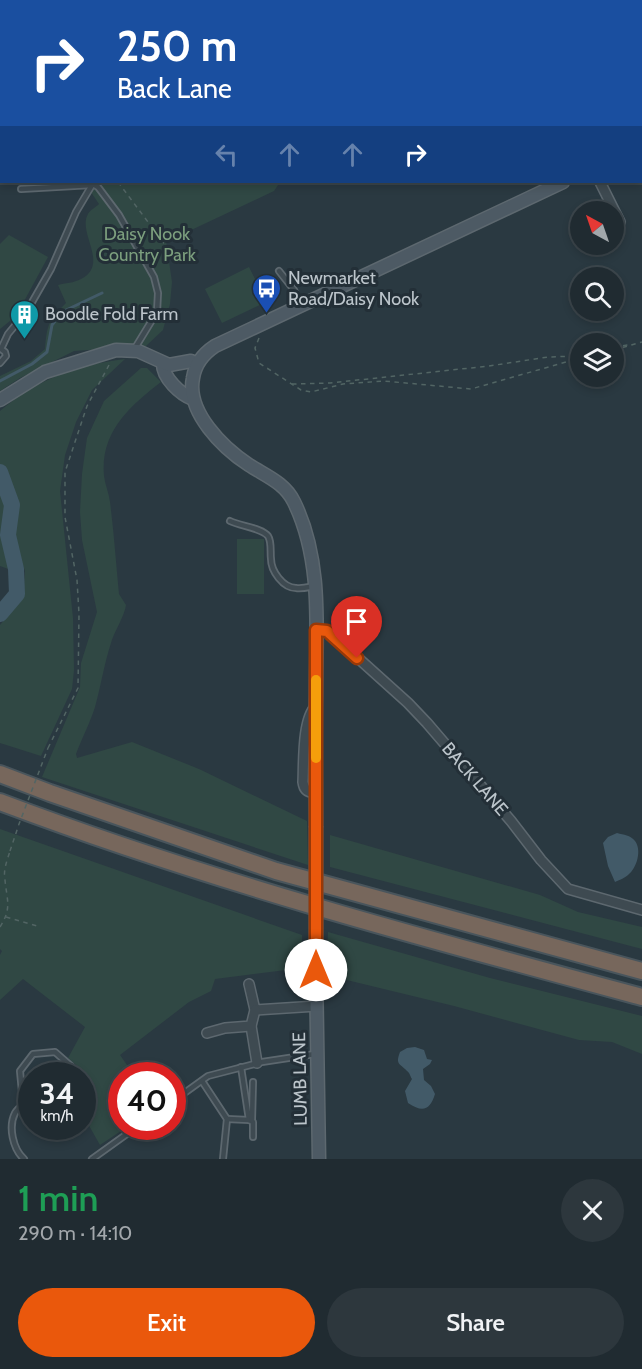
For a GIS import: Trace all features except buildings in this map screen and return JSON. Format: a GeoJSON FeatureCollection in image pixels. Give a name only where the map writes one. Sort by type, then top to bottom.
{"type":"FeatureCollection","features":[{"type":"Feature","properties":{"kind":"highway"},"geometry":{"type":"LineString","coordinates":[[0,774],[50,794],[276,871],[642,971]]}},
{"type":"Feature","properties":{"kind":"highway"},"geometry":{"type":"LineString","coordinates":[[0,802],[272,894],[642,997]]}},
{"type":"Feature","properties":{"kind":"street"},"geometry":{"type":"LineString","coordinates":[[193,399],[192,380],[197,364],[210,349],[561,183]]}},
{"type":"Feature","properties":{"kind":"street"},"geometry":{"type":"LineString","coordinates":[[600,183],[610,201]]}},
{"type":"Feature","properties":{"kind":"street"},"geometry":{"type":"LineString","coordinates":[[0,400],[45,372],[116,350],[133,350],[169,365],[191,361],[197,364]]}},
{"type":"Feature","properties":{"kind":"street","name":"LUMB LANE"},"geometry":{"type":"LineString","coordinates":[[164,364],[164,370],[176,387],[185,396],[193,399],[197,412],[225,444],[248,464],[278,483],[290,494],[310,547],[315,586],[316,630],[316,970],[311,1007],[319,1054],[319,1159]]}},
{"type":"Feature","properties":{"kind":"street","name":"BACK LANE"},"geometry":{"type":"LineString","coordinates":[[316,630],[327,631],[408,703],[568,889],[642,910]]}},
{"type":"Feature","properties":{"kind":"street"},"geometry":{"type":"LineString","coordinates":[[249,984],[255,1010],[251,1026],[257,1063]]}},
{"type":"Feature","properties":{"kind":"street"},"geometry":{"type":"LineString","coordinates":[[255,1010],[311,1007]]}},
{"type":"Feature","properties":{"kind":"street"},"geometry":{"type":"LineString","coordinates":[[207,1033],[225,1028],[251,1026]]}},
{"type":"Feature","properties":{"kind":"lane"},"geometry":{"type":"LineString","coordinates":[[0,363],[6,354],[0,348],[27,311],[51,269],[91,183]]}},
{"type":"Feature","properties":{"kind":"lane"},"geometry":{"type":"LineString","coordinates":[[21,189],[91,183],[98,187],[119,215],[154,277],[158,293],[157,312],[133,350]]}},
{"type":"Feature","properties":{"kind":"lane"},"geometry":{"type":"LineString","coordinates":[[279,271],[302,305]]}},
{"type":"Feature","properties":{"kind":"lane"},"geometry":{"type":"LineString","coordinates":[[230,521],[241,526],[255,528],[269,537],[272,568],[288,586],[296,588],[315,586]]}},
{"type":"Feature","properties":{"kind":"lane"},"geometry":{"type":"LineString","coordinates":[[27,1062],[33,1054],[55,1053],[66,1062]]}},
{"type":"Feature","properties":{"kind":"lane"},"geometry":{"type":"LineString","coordinates":[[186,1092],[208,1076],[257,1063],[319,1054]]}},
{"type":"Feature","properties":{"kind":"lane"},"geometry":{"type":"LineString","coordinates":[[242,1067],[253,1137]]}},
{"type":"Feature","properties":{"kind":"lane"},"geometry":{"type":"LineString","coordinates":[[202,1081],[227,1119],[223,1159]]}},
{"type":"Feature","properties":{"kind":"lane"},"geometry":{"type":"LineString","coordinates":[[251,1120],[253,1082]]}},
{"type":"Feature","properties":{"kind":"lane"},"geometry":{"type":"LineString","coordinates":[[18,1110],[15,1113],[12,1136],[19,1154],[24,1159]]}},
{"type":"Feature","properties":{"kind":"lane"},"geometry":{"type":"LineString","coordinates":[[227,1119],[251,1120]]}},
{"type":"Feature","properties":{"kind":"lane"},"geometry":{"type":"LineString","coordinates":[[92,1159],[118,1140]]}},
{"type":"Feature","properties":{"kind":"path"},"geometry":{"type":"LineString","coordinates":[[119,183],[166,246],[163,252],[146,264]]}},
{"type":"Feature","properties":{"kind":"path"},"geometry":{"type":"LineString","coordinates":[[256,326],[260,336],[255,348],[259,363],[301,390],[310,392],[343,384],[384,381],[471,389],[570,360]]}},
{"type":"Feature","properties":{"kind":"path"},"geometry":{"type":"LineString","coordinates":[[624,346],[642,342]]}},
{"type":"Feature","properties":{"kind":"path"},"geometry":{"type":"LineString","coordinates":[[0,927],[6,917],[8,896],[4,880],[5,866],[48,748],[78,688],[77,580],[65,517],[65,472],[87,406],[116,350]]}},
{"type":"Feature","properties":{"kind":"path"},"geometry":{"type":"LineString","coordinates":[[291,384],[330,383],[489,366],[548,357],[570,357]]}},
{"type":"Feature","properties":{"kind":"path"},"geometry":{"type":"LineString","coordinates":[[6,917],[37,926]]}},
{"type":"Feature","properties":{"kind":"green space"},"geometry":{"type":"Polygon","coordinates":[[[85,183],[279,183],[274,191],[187,232],[165,234],[172,282],[170,304],[163,330],[146,346],[74,351],[20,378],[0,391],[0,376],[31,361],[45,349],[50,324],[55,314],[66,303],[58,285],[81,279],[89,273],[93,265],[93,257],[86,222],[89,213],[99,204],[85,183]]]}},
{"type":"Feature","properties":{"kind":"green space","name":"Daisy Nook Country Park"},"geometry":{"type":"Polygon","coordinates":[[[9,235],[48,257],[16,316],[0,329],[0,244],[9,235]]]}},
{"type":"Feature","properties":{"kind":"green space"},"geometry":{"type":"Polygon","coordinates":[[[249,267],[268,305],[264,308],[262,304],[222,323],[205,289],[249,267]]]}},
{"type":"Feature","properties":{"kind":"green space"},"geometry":{"type":"Polygon","coordinates":[[[125,359],[92,390],[76,422],[65,455],[60,491],[73,618],[74,670],[72,689],[41,756],[0,743],[0,625],[23,598],[25,571],[13,536],[19,506],[7,469],[0,464],[0,411],[29,390],[58,375],[90,365],[125,359]]]}},
{"type":"Feature","properties":{"kind":"green space"},"geometry":{"type":"Polygon","coordinates":[[[141,368],[147,368],[161,382],[138,401],[119,422],[112,433],[104,460],[119,594],[126,605],[111,643],[95,707],[76,754],[77,758],[132,742],[199,769],[307,821],[308,865],[42,777],[80,687],[81,663],[97,612],[82,540],[80,512],[87,438],[104,401],[141,368]]]}},
{"type":"Feature","properties":{"kind":"green space"},"geometry":{"type":"Polygon","coordinates":[[[0,485],[6,504],[4,518],[6,541],[14,571],[0,566],[0,485]]]}},
{"type":"Feature","properties":{"kind":"green space"},"geometry":{"type":"Polygon","coordinates":[[[237,539],[264,539],[264,594],[237,594],[237,539]]]}},
{"type":"Feature","properties":{"kind":"green space"},"geometry":{"type":"Polygon","coordinates":[[[0,829],[302,935],[302,968],[215,979],[211,991],[189,1002],[120,1055],[125,1062],[108,1062],[108,1140],[100,1145],[96,1138],[96,1062],[73,1062],[68,1058],[85,1027],[23,979],[0,1000],[0,955],[2,951],[0,949],[0,829]]]}},
{"type":"Feature","properties":{"kind":"green space"},"geometry":{"type":"Polygon","coordinates":[[[330,835],[540,895],[578,912],[642,927],[642,949],[330,867],[330,835]]]}},
{"type":"Feature","properties":{"kind":"green space"},"geometry":{"type":"Polygon","coordinates":[[[328,932],[490,978],[642,1016],[642,1054],[612,1042],[579,1040],[454,1006],[326,975],[328,932]]]}},
{"type":"Feature","properties":{"kind":"water"},"geometry":{"type":"Polygon","coordinates":[[[617,833],[633,839],[637,845],[638,854],[631,872],[615,882],[608,866],[603,843],[608,837],[617,833]]]}},
{"type":"Feature","properties":{"kind":"water"},"geometry":{"type":"Polygon","coordinates":[[[415,1047],[424,1050],[427,1059],[432,1060],[423,1069],[424,1080],[435,1094],[431,1104],[422,1109],[408,1103],[405,1091],[412,1079],[398,1062],[400,1052],[415,1047]]]}},
{"type":"Feature","properties":{"kind":"waterway"},"geometry":{"type":"LineString","coordinates":[[0,381],[32,364],[47,352],[52,325],[62,312],[102,293]]}},
{"type":"Feature","properties":{"kind":"waterway"},"geometry":{"type":"LineString","coordinates":[[0,472],[12,505],[8,535],[16,569],[17,594],[0,614]]}},
{"type":"Feature","properties":{"kind":"slow traffic"},"geometry":{"type":"LineString","coordinates":[[316,680],[316,758]]}},
{"type":"Feature","properties":{"kind":"place","name":"Newmarket Road/Daisy Nook"},"geometry":{"type":"Point","coordinates":[267,314]}},
{"type":"Feature","properties":{"kind":"place","name":"Boodle Fold Farm"},"geometry":{"type":"Point","coordinates":[24,340]}},
{"type":"Feature","properties":{"kind":"route"},"geometry":{"type":"LineString","coordinates":[[316,970],[316,630],[327,631],[357,658]]}}]}
